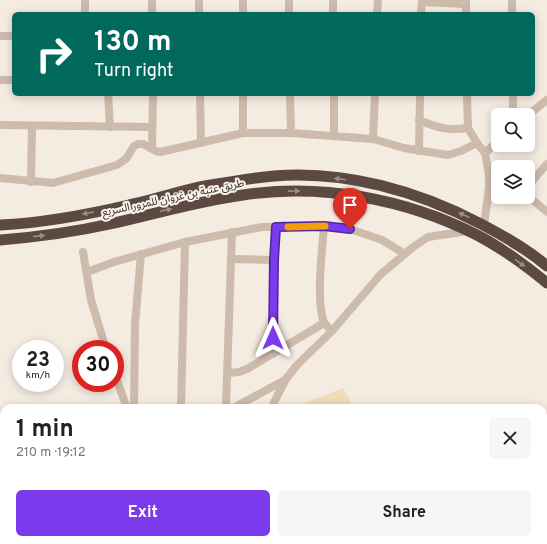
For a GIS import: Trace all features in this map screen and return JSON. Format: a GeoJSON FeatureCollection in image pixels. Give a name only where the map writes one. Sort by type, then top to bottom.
{"type":"FeatureCollection","features":[{"type":"Feature","properties":{"kind":"highway","name":"طريق عتبة بن غزوان للمرور السريع"},"geometry":{"type":"LineString","coordinates":[[0,225],[62,218],[129,205],[181,191],[252,178],[291,176],[340,178],[390,188],[441,205],[499,233],[528,251],[547,266]]}},
{"type":"Feature","properties":{"kind":"highway","name":"طريق عتبة بن غزوان للمرور السريع"},"geometry":{"type":"LineString","coordinates":[[0,240],[87,229],[222,198],[287,191],[334,192],[368,198],[416,211],[450,223],[492,244],[547,283]]}},
{"type":"Feature","properties":{"kind":"street"},"geometry":{"type":"LineString","coordinates":[[85,0],[85,12]]}},
{"type":"Feature","properties":{"kind":"street"},"geometry":{"type":"LineString","coordinates":[[152,0],[152,12]]}},
{"type":"Feature","properties":{"kind":"street"},"geometry":{"type":"LineString","coordinates":[[199,0],[199,12]]}},
{"type":"Feature","properties":{"kind":"street"},"geometry":{"type":"LineString","coordinates":[[243,0],[243,12]]}},
{"type":"Feature","properties":{"kind":"street"},"geometry":{"type":"LineString","coordinates":[[289,0],[289,12]]}},
{"type":"Feature","properties":{"kind":"street"},"geometry":{"type":"LineString","coordinates":[[333,0],[333,12]]}},
{"type":"Feature","properties":{"kind":"street"},"geometry":{"type":"LineString","coordinates":[[378,0],[378,12]]}},
{"type":"Feature","properties":{"kind":"street"},"geometry":{"type":"LineString","coordinates":[[512,0],[512,12]]}},
{"type":"Feature","properties":{"kind":"street"},"geometry":{"type":"LineString","coordinates":[[422,12],[422,1],[466,2]]}},
{"type":"Feature","properties":{"kind":"street"},"geometry":{"type":"LineString","coordinates":[[0,36],[12,36]]}},
{"type":"Feature","properties":{"kind":"street"},"geometry":{"type":"LineString","coordinates":[[0,80],[12,80]]}},
{"type":"Feature","properties":{"kind":"street"},"geometry":{"type":"LineString","coordinates":[[108,96],[110,127]]}},
{"type":"Feature","properties":{"kind":"street"},"geometry":{"type":"LineString","coordinates":[[152,96],[152,148]]}},
{"type":"Feature","properties":{"kind":"street"},"geometry":{"type":"LineString","coordinates":[[200,96],[201,143]]}},
{"type":"Feature","properties":{"kind":"street"},"geometry":{"type":"LineString","coordinates":[[243,96],[243,133]]}},
{"type":"Feature","properties":{"kind":"street"},"geometry":{"type":"LineString","coordinates":[[290,96],[292,133]]}},
{"type":"Feature","properties":{"kind":"street"},"geometry":{"type":"LineString","coordinates":[[334,96],[334,136]]}},
{"type":"Feature","properties":{"kind":"street"},"geometry":{"type":"LineString","coordinates":[[373,139],[375,96]]}},
{"type":"Feature","properties":{"kind":"street"},"geometry":{"type":"LineString","coordinates":[[419,151],[420,96]]}},
{"type":"Feature","properties":{"kind":"street"},"geometry":{"type":"LineString","coordinates":[[467,96],[468,128],[476,143],[485,153],[489,175],[489,188],[484,225]]}},
{"type":"Feature","properties":{"kind":"street"},"geometry":{"type":"LineString","coordinates":[[513,96],[513,108]]}},
{"type":"Feature","properties":{"kind":"street"},"geometry":{"type":"LineString","coordinates":[[535,109],[547,100]]}},
{"type":"Feature","properties":{"kind":"street"},"geometry":{"type":"LineString","coordinates":[[419,120],[441,129],[453,130],[468,128]]}},
{"type":"Feature","properties":{"kind":"street"},"geometry":{"type":"LineString","coordinates":[[0,126],[152,127]]}},
{"type":"Feature","properties":{"kind":"street"},"geometry":{"type":"LineString","coordinates":[[31,182],[32,126]]}},
{"type":"Feature","properties":{"kind":"street"},"geometry":{"type":"LineString","coordinates":[[0,178],[53,183],[117,165],[126,159],[134,146],[138,144],[143,144],[160,152],[243,133],[292,133],[373,139],[382,143],[419,151],[448,155],[461,151],[476,143]]}},
{"type":"Feature","properties":{"kind":"street"},"geometry":{"type":"LineString","coordinates":[[485,153],[491,147]]}},
{"type":"Feature","properties":{"kind":"street"},"geometry":{"type":"LineString","coordinates":[[535,178],[547,164]]}},
{"type":"Feature","properties":{"kind":"street"},"geometry":{"type":"LineString","coordinates":[[535,202],[547,212]]}},
{"type":"Feature","properties":{"kind":"street"},"geometry":{"type":"LineString","coordinates":[[324,226],[320,285],[322,317],[324,323],[332,331]]}},
{"type":"Feature","properties":{"kind":"street"},"geometry":{"type":"LineString","coordinates":[[87,272],[114,262],[185,242],[262,227],[324,226],[350,229],[382,240],[405,254]]}},
{"type":"Feature","properties":{"kind":"street"},"geometry":{"type":"LineString","coordinates":[[273,354],[274,260],[276,227]]}},
{"type":"Feature","properties":{"kind":"street"},"geometry":{"type":"LineString","coordinates":[[273,404],[286,379],[297,365],[332,331],[380,275],[428,237],[468,231]]}},
{"type":"Feature","properties":{"kind":"street"},"geometry":{"type":"LineString","coordinates":[[226,404],[232,232]]}},
{"type":"Feature","properties":{"kind":"street"},"geometry":{"type":"LineString","coordinates":[[181,404],[185,242]]}},
{"type":"Feature","properties":{"kind":"street"},"geometry":{"type":"LineString","coordinates":[[83,252],[91,300],[103,340]]}},
{"type":"Feature","properties":{"kind":"street"},"geometry":{"type":"LineString","coordinates":[[134,404],[135,324],[141,254]]}},
{"type":"Feature","properties":{"kind":"street"},"geometry":{"type":"LineString","coordinates":[[231,259],[274,260]]}},
{"type":"Feature","properties":{"kind":"street"},"geometry":{"type":"LineString","coordinates":[[228,373],[239,372],[247,369],[324,323]]}},
{"type":"Feature","properties":{"kind":"street"},"geometry":{"type":"LineString","coordinates":[[240,404],[286,379]]}},
{"type":"Feature","properties":{"kind":"street"},"geometry":{"type":"LineString","coordinates":[[121,392],[126,404]]}},
{"type":"Feature","properties":{"kind":"sand"},"geometry":{"type":"Polygon","coordinates":[[[343,388],[352,404],[302,404],[343,388]]]}},
{"type":"Feature","properties":{"kind":"slow traffic"},"geometry":{"type":"LineString","coordinates":[[288,227],[325,226]]}},
{"type":"Feature","properties":{"kind":"route"},"geometry":{"type":"LineString","coordinates":[[273,338],[276,227],[324,226],[350,229]]}}]}
